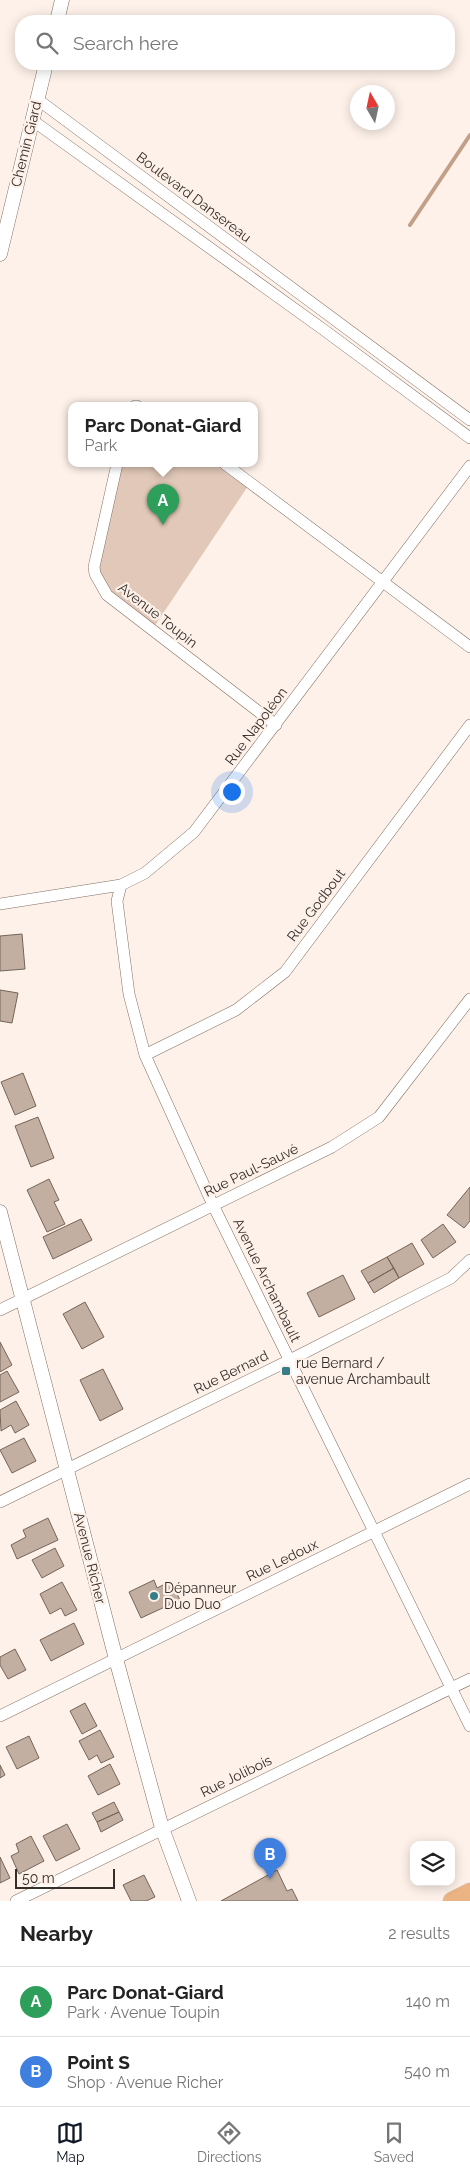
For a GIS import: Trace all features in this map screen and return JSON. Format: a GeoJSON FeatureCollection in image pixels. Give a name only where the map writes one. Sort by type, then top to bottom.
{"type":"FeatureCollection","features":[{"type":"Feature","properties":{"kind":"main road"},"geometry":{"type":"LineString","coordinates":[[452,1901],[470,1892]]}},
{"type":"Feature","properties":{"kind":"street"},"geometry":{"type":"LineString","coordinates":[[58,15],[62,0]]}},
{"type":"Feature","properties":{"kind":"street","name":"Chemin Giard"},"geometry":{"type":"LineString","coordinates":[[0,254],[44,70]]}},
{"type":"Feature","properties":{"kind":"street","name":"Boulevard Dansereau"},"geometry":{"type":"LineString","coordinates":[[37,99],[470,420]]}},
{"type":"Feature","properties":{"kind":"street"},"geometry":{"type":"LineString","coordinates":[[32,120],[324,330],[470,438]]}},
{"type":"Feature","properties":{"kind":"street"},"geometry":{"type":"LineString","coordinates":[[324,330],[332,318]]}},
{"type":"Feature","properties":{"kind":"street","name":"Rue Napoléon"},"geometry":{"type":"LineString","coordinates":[[0,904],[121,885],[145,873],[194,832],[470,466]]}},
{"type":"Feature","properties":{"kind":"street","name":"Avenue Toupin"},"geometry":{"type":"LineString","coordinates":[[116,467],[94,567],[95,574],[107,595],[276,725]]}},
{"type":"Feature","properties":{"kind":"street"},"geometry":{"type":"LineString","coordinates":[[229,467],[470,647]]}},
{"type":"Feature","properties":{"kind":"street","name":"Rue Godbout"},"geometry":{"type":"LineString","coordinates":[[145,1055],[236,1010],[285,972],[470,725]]}},
{"type":"Feature","properties":{"kind":"street","name":"Avenue Archambault"},"geometry":{"type":"LineString","coordinates":[[121,885],[117,901],[129,994],[145,1055],[213,1205],[375,1530],[470,1726]]}},
{"type":"Feature","properties":{"kind":"street","name":"Rue Paul-Sauvé"},"geometry":{"type":"LineString","coordinates":[[0,1310],[332,1147],[379,1117],[470,999]]}},
{"type":"Feature","properties":{"kind":"street","name":"Avenue Richer"},"geometry":{"type":"LineString","coordinates":[[0,1212],[24,1298],[116,1659],[162,1828],[189,1901]]}},
{"type":"Feature","properties":{"kind":"street","name":"Rue Bernard"},"geometry":{"type":"LineString","coordinates":[[0,1502],[290,1360],[451,1278],[470,1260]]}},
{"type":"Feature","properties":{"kind":"street","name":"Rue Ledoux"},"geometry":{"type":"LineString","coordinates":[[0,1716],[470,1484]]}},
{"type":"Feature","properties":{"kind":"street","name":"Rue Jolibois"},"geometry":{"type":"LineString","coordinates":[[16,1901],[470,1679]]}},
{"type":"Feature","properties":{"kind":"shaded area"},"geometry":{"type":"Polygon","coordinates":[[[116,467],[229,467],[250,483],[152,630],[107,595],[95,574],[116,467]]]}},
{"type":"Feature","properties":{"kind":"building"},"geometry":{"type":"Polygon","coordinates":[[[22,934],[25,969],[0,971],[0,936],[22,934]]]}},
{"type":"Feature","properties":{"kind":"building"},"geometry":{"type":"Polygon","coordinates":[[[0,990],[18,993],[12,1023],[0,1021],[0,990]]]}},
{"type":"Feature","properties":{"kind":"building"},"geometry":{"type":"Polygon","coordinates":[[[23,1073],[36,1106],[15,1115],[1,1082],[23,1073]]]}},
{"type":"Feature","properties":{"kind":"building"},"geometry":{"type":"Polygon","coordinates":[[[38,1117],[54,1158],[31,1167],[15,1126],[38,1117]]]}},
{"type":"Feature","properties":{"kind":"building"},"geometry":{"type":"Polygon","coordinates":[[[49,1179],[59,1200],[54,1202],[65,1224],[47,1232],[27,1190],[49,1179]]]}},
{"type":"Feature","properties":{"kind":"building"},"geometry":{"type":"Polygon","coordinates":[[[470,1187],[470,1221],[464,1228],[447,1215],[470,1187]]]}},
{"type":"Feature","properties":{"kind":"building"},"geometry":{"type":"Polygon","coordinates":[[[81,1219],[92,1240],[53,1259],[43,1237],[81,1219]]]}},
{"type":"Feature","properties":{"kind":"building"},"geometry":{"type":"Polygon","coordinates":[[[443,1224],[456,1242],[433,1258],[421,1240],[443,1224]]]}},
{"type":"Feature","properties":{"kind":"building"},"geometry":{"type":"Polygon","coordinates":[[[412,1243],[424,1264],[399,1278],[387,1257],[412,1243]]]}},
{"type":"Feature","properties":{"kind":"building"},"geometry":{"type":"Polygon","coordinates":[[[387,1257],[394,1268],[368,1283],[361,1271],[387,1257]]]}},
{"type":"Feature","properties":{"kind":"building"},"geometry":{"type":"Polygon","coordinates":[[[394,1268],[399,1278],[374,1293],[368,1283],[394,1268]]]}},
{"type":"Feature","properties":{"kind":"building"},"geometry":{"type":"Polygon","coordinates":[[[343,1275],[355,1299],[319,1317],[307,1293],[343,1275]]]}},
{"type":"Feature","properties":{"kind":"building"},"geometry":{"type":"Polygon","coordinates":[[[85,1302],[104,1337],[82,1349],[63,1314],[85,1302]]]}},
{"type":"Feature","properties":{"kind":"building"},"geometry":{"type":"Polygon","coordinates":[[[0,1342],[12,1365],[0,1372],[0,1342]]]}},
{"type":"Feature","properties":{"kind":"building"},"geometry":{"type":"Polygon","coordinates":[[[103,1369],[123,1409],[100,1421],[80,1380],[103,1369]]]}},
{"type":"Feature","properties":{"kind":"building"},"geometry":{"type":"Polygon","coordinates":[[[7,1371],[19,1392],[0,1402],[0,1375],[7,1371]]]}},
{"type":"Feature","properties":{"kind":"building"},"geometry":{"type":"Polygon","coordinates":[[[16,1401],[29,1425],[15,1433],[11,1425],[1,1431],[0,1410],[16,1401]]]}},
{"type":"Feature","properties":{"kind":"building"},"geometry":{"type":"Polygon","coordinates":[[[24,1438],[36,1461],[12,1473],[0,1450],[24,1438]]]}},
{"type":"Feature","properties":{"kind":"building"},"geometry":{"type":"Polygon","coordinates":[[[48,1518],[58,1540],[17,1559],[11,1545],[26,1537],[23,1530],[48,1518]]]}},
{"type":"Feature","properties":{"kind":"building"},"geometry":{"type":"Polygon","coordinates":[[[55,1548],[64,1566],[42,1578],[32,1560],[55,1548]]]}},
{"type":"Feature","properties":{"kind":"building","name":"Dépanneur Duo Duo"},"geometry":{"type":"Polygon","coordinates":[[[154,1580],[157,1588],[171,1581],[180,1600],[141,1618],[129,1592],[154,1580]]]}},
{"type":"Feature","properties":{"kind":"building"},"geometry":{"type":"Polygon","coordinates":[[[62,1582],[77,1610],[65,1616],[61,1608],[50,1614],[40,1594],[62,1582]]]}},
{"type":"Feature","properties":{"kind":"building"},"geometry":{"type":"Polygon","coordinates":[[[74,1623],[84,1644],[51,1661],[40,1640],[74,1623]]]}},
{"type":"Feature","properties":{"kind":"building"},"geometry":{"type":"Polygon","coordinates":[[[15,1649],[26,1670],[8,1679],[0,1665],[0,1657],[15,1649]]]}},
{"type":"Feature","properties":{"kind":"building"},"geometry":{"type":"Polygon","coordinates":[[[85,1703],[97,1726],[82,1734],[70,1711],[85,1703]]]}},
{"type":"Feature","properties":{"kind":"building"},"geometry":{"type":"Polygon","coordinates":[[[100,1730],[114,1757],[101,1763],[97,1755],[89,1760],[79,1741],[100,1730]]]}},
{"type":"Feature","properties":{"kind":"building"},"geometry":{"type":"Polygon","coordinates":[[[29,1736],[39,1758],[17,1769],[6,1747],[29,1736]]]}},
{"type":"Feature","properties":{"kind":"building"},"geometry":{"type":"Polygon","coordinates":[[[110,1764],[120,1784],[98,1795],[88,1776],[110,1764]]]}},
{"type":"Feature","properties":{"kind":"building"},"geometry":{"type":"Polygon","coordinates":[[[0,1765],[5,1775],[0,1778],[0,1765]]]}},
{"type":"Feature","properties":{"kind":"building"},"geometry":{"type":"Polygon","coordinates":[[[114,1802],[119,1812],[97,1822],[92,1813],[114,1802]]]}},
{"type":"Feature","properties":{"kind":"building"},"geometry":{"type":"Polygon","coordinates":[[[119,1812],[123,1820],[101,1832],[97,1822],[119,1812]]]}},
{"type":"Feature","properties":{"kind":"building"},"geometry":{"type":"Polygon","coordinates":[[[67,1824],[80,1849],[56,1861],[43,1836],[67,1824]]]}},
{"type":"Feature","properties":{"kind":"building"},"geometry":{"type":"Polygon","coordinates":[[[31,1836],[44,1861],[19,1874],[11,1856],[19,1852],[16,1844],[31,1836]]]}},
{"type":"Feature","properties":{"kind":"building"},"geometry":{"type":"Polygon","coordinates":[[[0,1857],[10,1878],[0,1883],[0,1857]]]}},
{"type":"Feature","properties":{"kind":"building"},"geometry":{"type":"Polygon","coordinates":[[[277,1870],[287,1891],[292,1889],[298,1901],[221,1901],[277,1870]]]}},
{"type":"Feature","properties":{"kind":"building"},"geometry":{"type":"Polygon","coordinates":[[[144,1875],[155,1897],[146,1901],[131,1901],[123,1885],[144,1875]]]}},
{"type":"Feature","properties":{"kind":"waterway"},"geometry":{"type":"LineString","coordinates":[[410,225],[470,135]]}},
{"type":"Feature","properties":{"kind":"place","name":"Parc Donat-Giard"},"geometry":{"type":"Point","coordinates":[163,525]}},
{"type":"Feature","properties":{"kind":"place","name":"rue Bernard / avenue Archambault"},"geometry":{"type":"Point","coordinates":[286,1371]}},
{"type":"Feature","properties":{"kind":"place","name":"Dépanneur Duo Duo"},"geometry":{"type":"Point","coordinates":[154,1596]}},
{"type":"Feature","properties":{"kind":"place","name":"Point S"},"geometry":{"type":"Point","coordinates":[270,1879]}}]}
